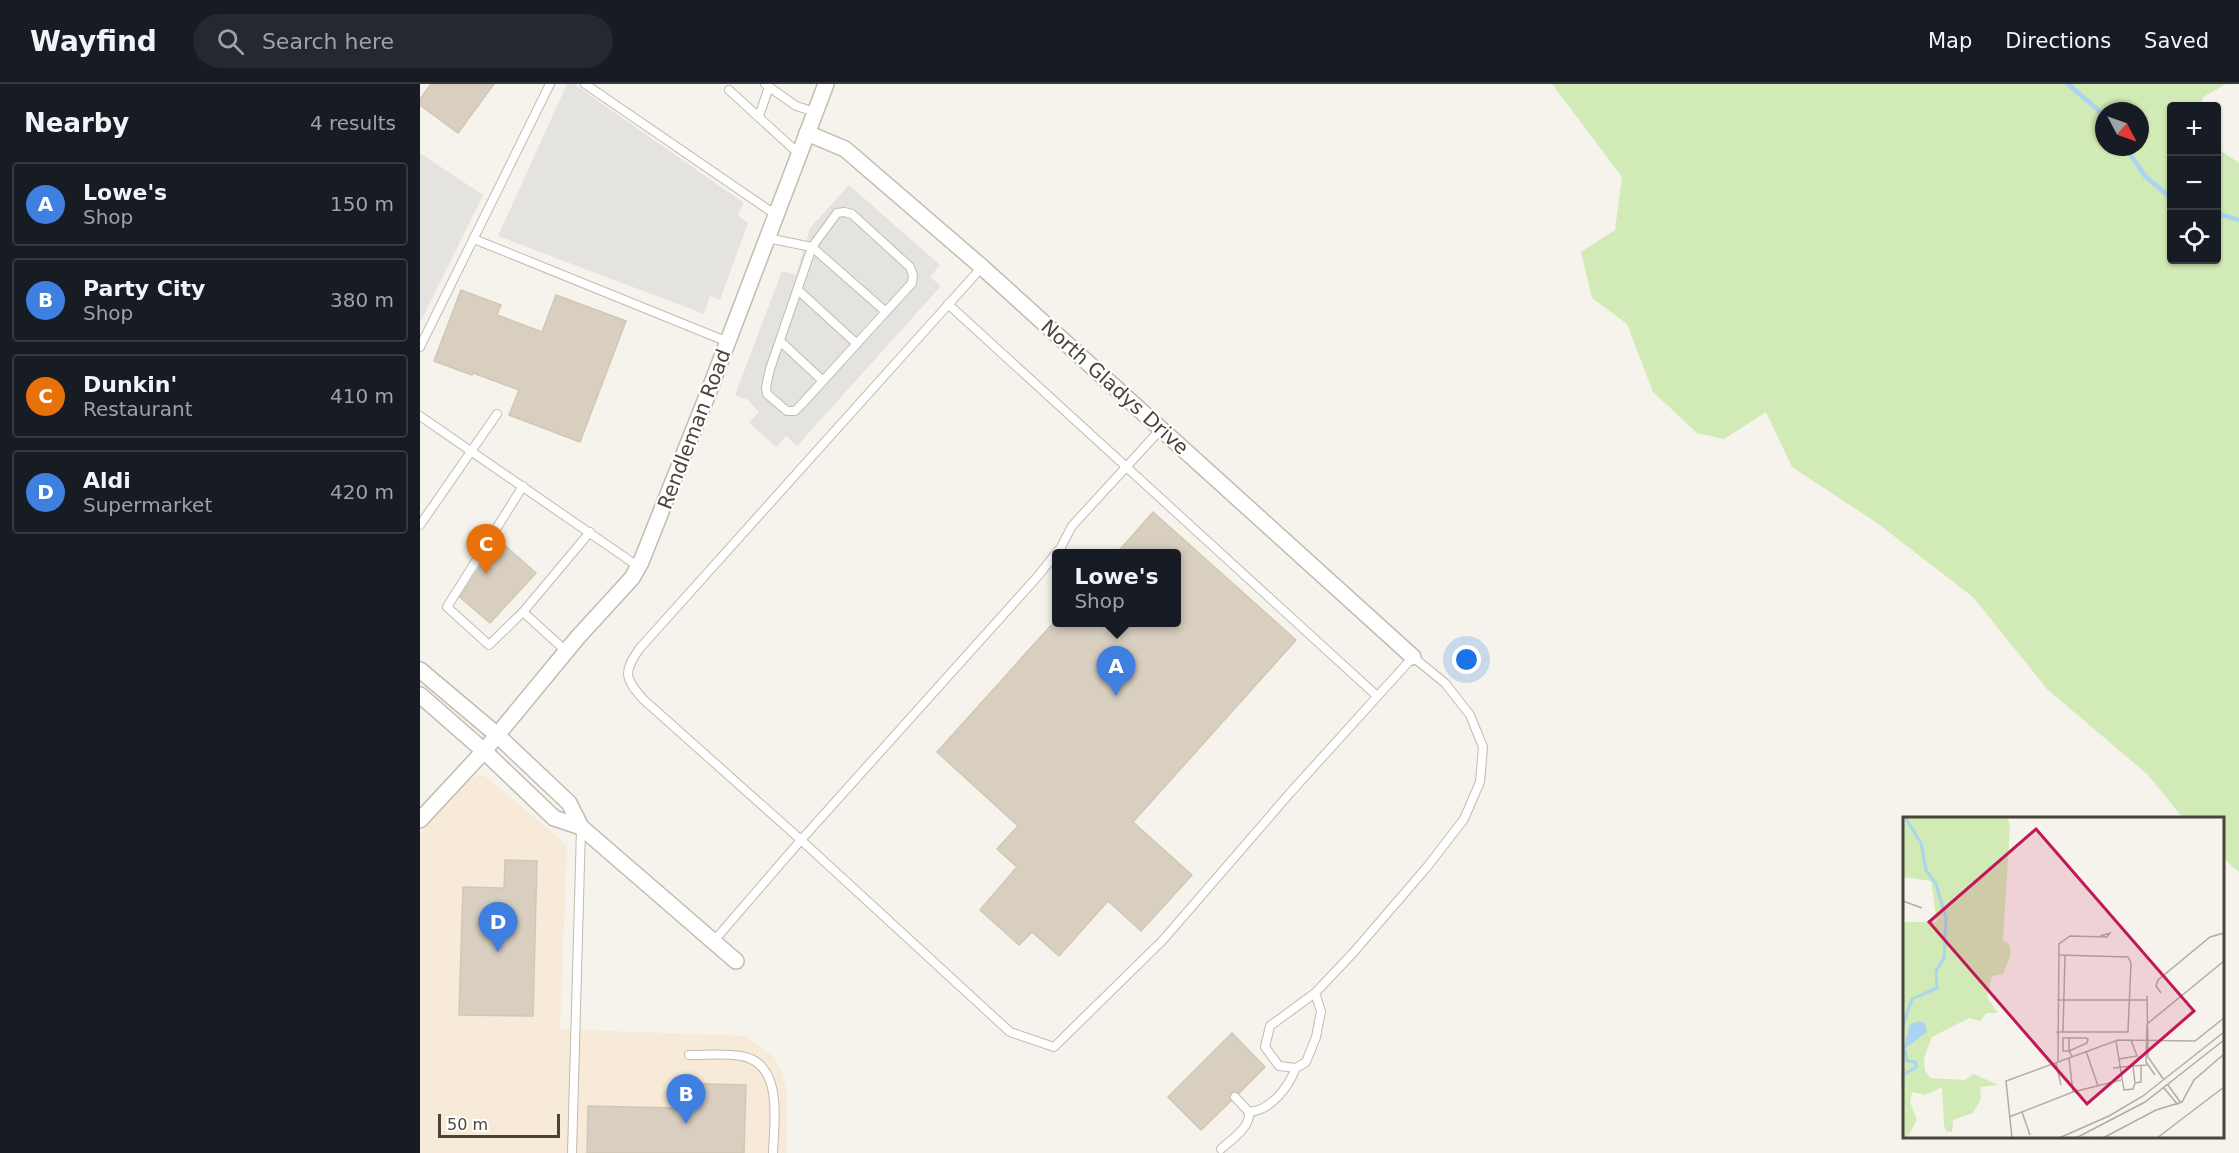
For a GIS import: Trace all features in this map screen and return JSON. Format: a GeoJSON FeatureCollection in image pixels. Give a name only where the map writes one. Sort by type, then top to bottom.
{"type":"FeatureCollection","features":[{"type":"Feature","properties":{"kind":"street","name":"Rendleman Road"},"geometry":{"type":"LineString","coordinates":[[420,820],[484,751],[639,567],[826,84]]}},
{"type":"Feature","properties":{"kind":"street","name":"North Gladys Drive"},"geometry":{"type":"LineString","coordinates":[[807,133],[845,149],[982,267],[1413,657]]}},
{"type":"Feature","properties":{"kind":"street"},"geometry":{"type":"LineString","coordinates":[[420,670],[496,734],[569,803],[581,827]]}},
{"type":"Feature","properties":{"kind":"street"},"geometry":{"type":"LineString","coordinates":[[420,695],[555,818],[581,827],[736,961]]}},
{"type":"Feature","properties":{"kind":"lane"},"geometry":{"type":"LineString","coordinates":[[420,347],[550,84]]}},
{"type":"Feature","properties":{"kind":"lane"},"geometry":{"type":"LineString","coordinates":[[585,84],[776,214]]}},
{"type":"Feature","properties":{"kind":"lane"},"geometry":{"type":"LineString","coordinates":[[759,116],[767,85],[796,106],[815,112]]}},
{"type":"Feature","properties":{"kind":"lane"},"geometry":{"type":"LineString","coordinates":[[729,90],[799,154]]}},
{"type":"Feature","properties":{"kind":"lane"},"geometry":{"type":"LineString","coordinates":[[844,212],[852,214],[910,267],[913,275],[912,284],[795,411],[786,411],[767,394],[766,387],[770,369],[798,290],[812,247],[837,213],[844,212]]}},
{"type":"Feature","properties":{"kind":"lane"},"geometry":{"type":"LineString","coordinates":[[767,238],[812,247],[886,312]]}},
{"type":"Feature","properties":{"kind":"lane"},"geometry":{"type":"LineString","coordinates":[[474,239],[728,342]]}},
{"type":"Feature","properties":{"kind":"lane"},"geometry":{"type":"LineString","coordinates":[[982,267],[640,648],[627,669],[627,678],[644,700],[1010,1032],[1054,1047],[1163,940],[1290,793],[1413,657],[1445,683],[1470,715],[1483,747],[1480,782],[1464,819],[1427,867],[1353,953],[1315,993],[1270,1026],[1265,1047],[1279,1066],[1296,1068]]}},
{"type":"Feature","properties":{"kind":"lane"},"geometry":{"type":"LineString","coordinates":[[798,290],[857,344]]}},
{"type":"Feature","properties":{"kind":"lane"},"geometry":{"type":"LineString","coordinates":[[948,304],[1377,696]]}},
{"type":"Feature","properties":{"kind":"lane"},"geometry":{"type":"LineString","coordinates":[[780,341],[823,381]]}},
{"type":"Feature","properties":{"kind":"lane"},"geometry":{"type":"LineString","coordinates":[[420,525],[497,414]]}},
{"type":"Feature","properties":{"kind":"lane"},"geometry":{"type":"LineString","coordinates":[[420,416],[639,567]]}},
{"type":"Feature","properties":{"kind":"lane"},"geometry":{"type":"LineString","coordinates":[[1059,549],[1072,526],[1161,429]]}},
{"type":"Feature","properties":{"kind":"lane"},"geometry":{"type":"LineString","coordinates":[[523,486],[447,607],[489,645],[523,612],[590,532]]}},
{"type":"Feature","properties":{"kind":"lane"},"geometry":{"type":"LineString","coordinates":[[714,942],[801,840],[1052,558]]}},
{"type":"Feature","properties":{"kind":"lane"},"geometry":{"type":"LineString","coordinates":[[523,612],[566,651]]}},
{"type":"Feature","properties":{"kind":"lane"},"geometry":{"type":"LineString","coordinates":[[572,1153],[581,827]]}},
{"type":"Feature","properties":{"kind":"lane"},"geometry":{"type":"LineString","coordinates":[[1249,1112],[1259,1111],[1276,1098],[1290,1082],[1296,1068],[1306,1062],[1316,1037],[1322,1011],[1315,993]]}},
{"type":"Feature","properties":{"kind":"lane"},"geometry":{"type":"LineString","coordinates":[[689,1055],[741,1056],[754,1060],[761,1067],[771,1079],[774,1101],[773,1153]]}},
{"type":"Feature","properties":{"kind":"lane"},"geometry":{"type":"LineString","coordinates":[[1221,1149],[1247,1124],[1250,1116],[1235,1097]]}},
{"type":"Feature","properties":{"kind":"shaded area"},"geometry":{"type":"Polygon","coordinates":[[[567,84],[574,84],[744,203],[738,215],[748,223],[720,300],[710,296],[704,314],[498,236],[567,84]]]}},
{"type":"Feature","properties":{"kind":"shaded area"},"geometry":{"type":"Polygon","coordinates":[[[420,153],[483,195],[420,323],[420,153]]]}},
{"type":"Feature","properties":{"kind":"shaded area"},"geometry":{"type":"Polygon","coordinates":[[[849,185],[940,265],[930,277],[941,286],[797,446],[786,436],[776,447],[749,423],[759,412],[748,400],[735,395],[782,271],[796,275],[810,228],[849,185]]]}},
{"type":"Feature","properties":{"kind":"shaded area"},"geometry":{"type":"Polygon","coordinates":[[[482,775],[567,845],[560,1029],[746,1036],[775,1058],[783,1075],[787,1096],[786,1153],[420,1153],[420,833],[470,779],[482,775]]]}},
{"type":"Feature","properties":{"kind":"green space"},"geometry":{"type":"Polygon","coordinates":[[[1552,84],[2226,84],[2203,97],[2202,102],[2167,102],[2167,264],[2221,264],[2221,151],[2239,163],[2239,872],[2224,859],[2224,817],[2182,817],[2148,775],[2047,689],[1973,597],[1877,523],[1792,467],[1766,412],[1724,439],[1697,433],[1653,392],[1627,324],[1592,298],[1581,252],[1615,230],[1622,177],[1552,84]]]}},
{"type":"Feature","properties":{"kind":"building"},"geometry":{"type":"Polygon","coordinates":[[[431,84],[494,84],[458,133],[420,105],[420,99],[431,84]]]}},
{"type":"Feature","properties":{"kind":"building"},"geometry":{"type":"Polygon","coordinates":[[[461,290],[501,305],[497,315],[542,332],[556,295],[626,321],[580,442],[509,415],[519,390],[434,361],[461,290]]]}},
{"type":"Feature","properties":{"kind":"building"},"geometry":{"type":"Polygon","coordinates":[[[1153,512],[1296,640],[1133,822],[1192,875],[1141,931],[1108,901],[1059,956],[1032,932],[1019,945],[980,910],[1017,867],[997,849],[1018,826],[937,752],[1052,624],[1052,627],[1181,627],[1181,549],[1120,549],[1153,512]]]}},
{"type":"Feature","properties":{"kind":"building"},"geometry":{"type":"Polygon","coordinates":[[[501,542],[536,573],[490,623],[460,597],[481,565],[501,542]]]}},
{"type":"Feature","properties":{"kind":"building"},"geometry":{"type":"Polygon","coordinates":[[[505,860],[537,861],[533,1016],[459,1015],[463,887],[504,888],[505,860]]]}},
{"type":"Feature","properties":{"kind":"building"},"geometry":{"type":"Polygon","coordinates":[[[1232,1033],[1265,1067],[1239,1093],[1234,1091],[1231,1093],[1231,1101],[1201,1130],[1168,1097],[1232,1033]]]}},
{"type":"Feature","properties":{"kind":"building"},"geometry":{"type":"Polygon","coordinates":[[[674,1083],[746,1085],[744,1153],[587,1153],[588,1106],[675,1108],[674,1083]]]}},
{"type":"Feature","properties":{"kind":"waterway"},"geometry":{"type":"LineString","coordinates":[[2068,84],[2095,107]]}},
{"type":"Feature","properties":{"kind":"waterway"},"geometry":{"type":"LineString","coordinates":[[2131,156],[2145,176],[2167,195]]}},
{"type":"Feature","properties":{"kind":"waterway"},"geometry":{"type":"LineString","coordinates":[[2221,215],[2239,220]]}},
{"type":"Feature","properties":{"kind":"place","name":"Dunkin'"},"geometry":{"type":"Point","coordinates":[486,574]}},
{"type":"Feature","properties":{"kind":"place","name":"Lowe's"},"geometry":{"type":"Point","coordinates":[1116,696]}},
{"type":"Feature","properties":{"kind":"place","name":"Aldi"},"geometry":{"type":"Point","coordinates":[498,952]}},
{"type":"Feature","properties":{"kind":"place","name":"Party City"},"geometry":{"type":"Point","coordinates":[686,1124]}}]}
